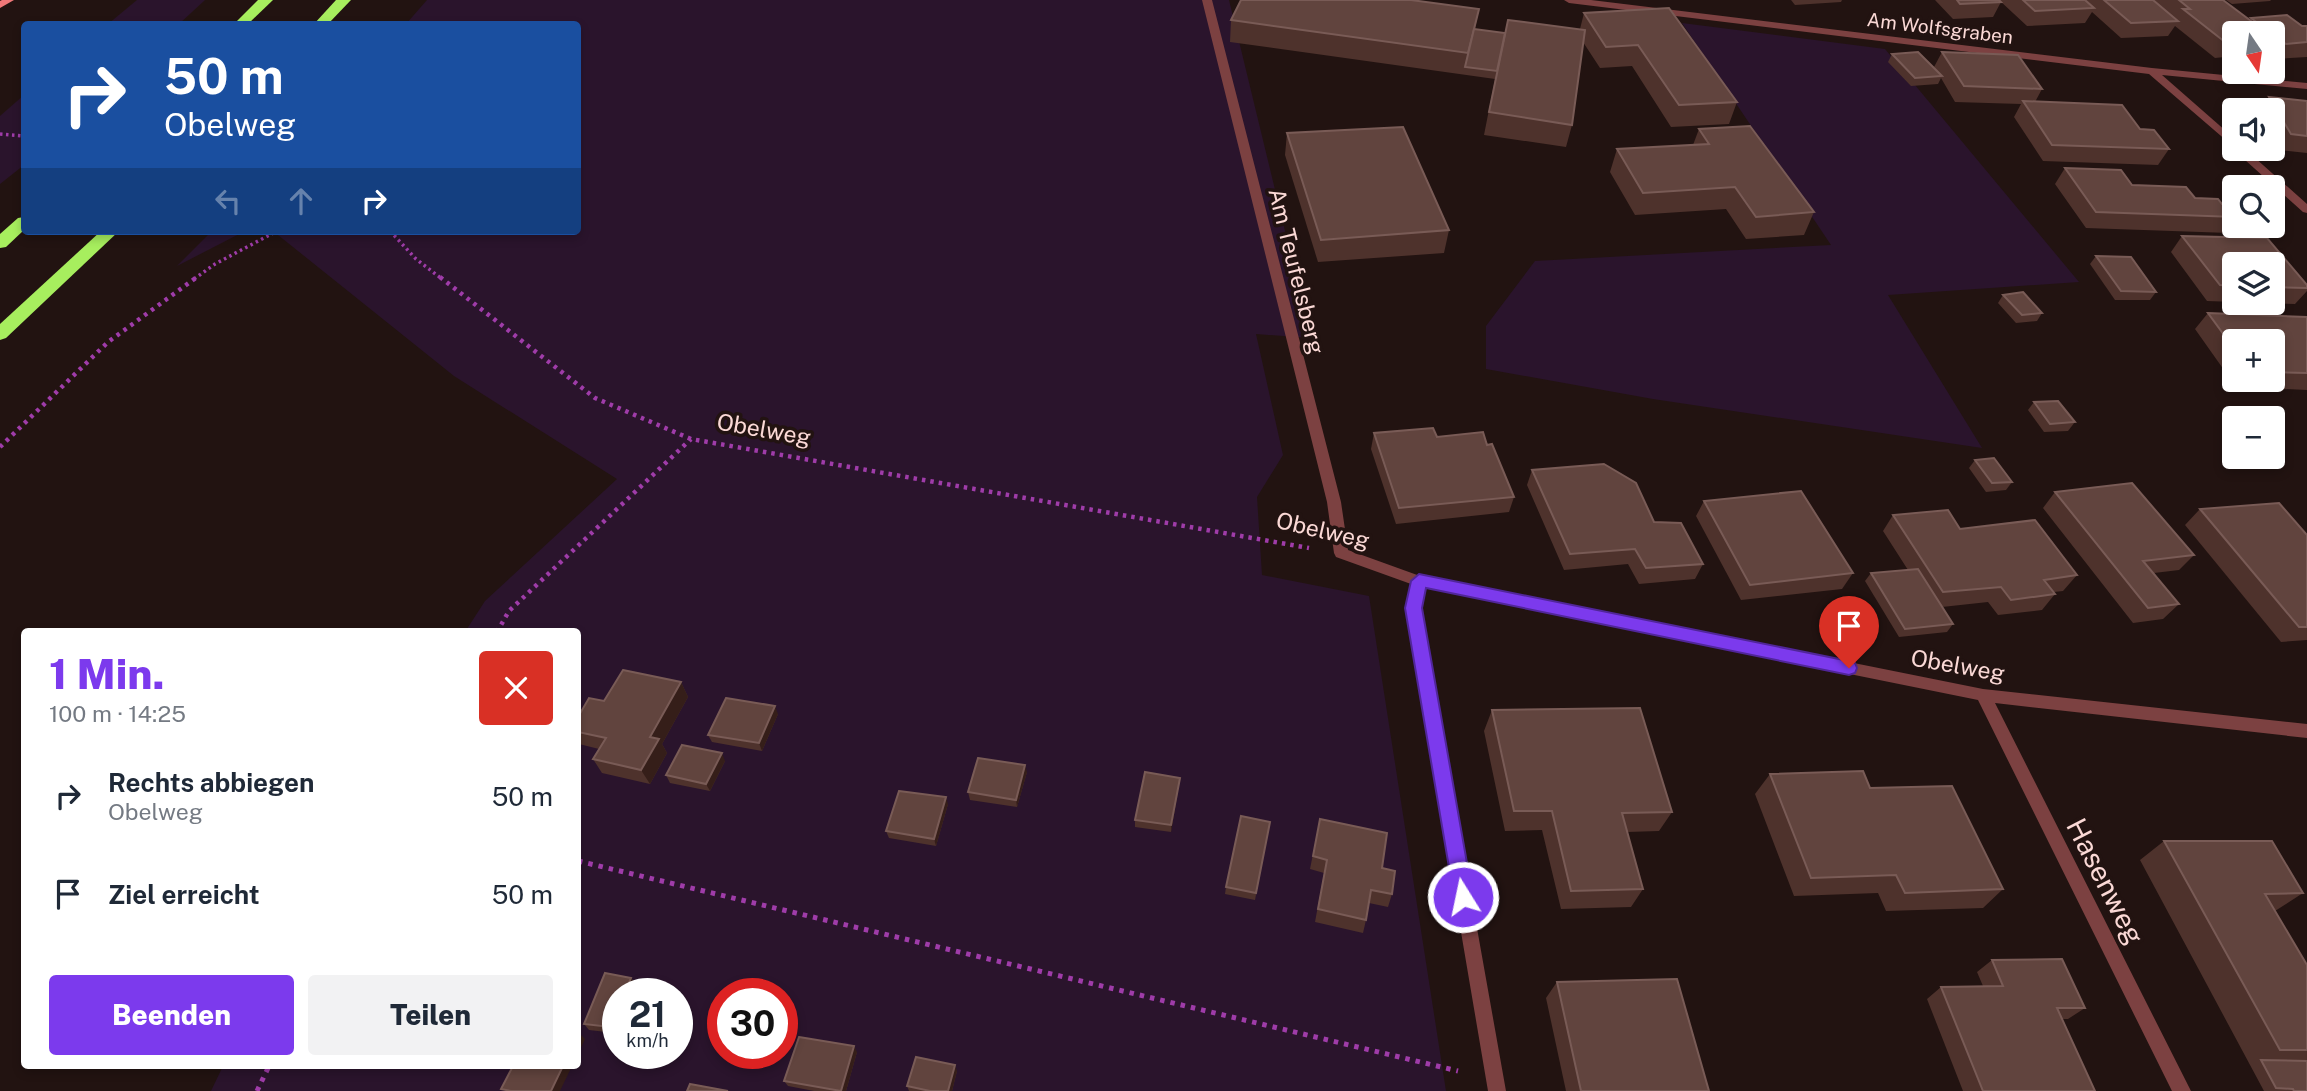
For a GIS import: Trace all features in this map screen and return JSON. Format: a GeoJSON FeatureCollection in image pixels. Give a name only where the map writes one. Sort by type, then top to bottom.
{"type":"FeatureCollection","features":[{"type":"Feature","properties":{"kind":"highway"},"geometry":{"type":"LineString","coordinates":[[244,21],[266,0]]}},
{"type":"Feature","properties":{"kind":"highway"},"geometry":{"type":"LineString","coordinates":[[324,21],[344,0]]}},
{"type":"Feature","properties":{"kind":"highway"},"geometry":{"type":"LineString","coordinates":[[0,243],[21,225]]}},
{"type":"Feature","properties":{"kind":"highway"},"geometry":{"type":"LineString","coordinates":[[0,334],[107,235]]}},
{"type":"Feature","properties":{"kind":"main road"},"geometry":{"type":"LineString","coordinates":[[0,5],[9,0]]}},
{"type":"Feature","properties":{"kind":"street","name":"Am Teufelsberg"},"geometry":{"type":"LineString","coordinates":[[1207,0],[1334,502],[1341,553]]}},
{"type":"Feature","properties":{"kind":"street","name":"Am Wolfsgraben"},"geometry":{"type":"LineString","coordinates":[[1569,0],[2152,71],[2307,86]]}},
{"type":"Feature","properties":{"kind":"street"},"geometry":{"type":"LineString","coordinates":[[2152,71],[2222,133]]}},
{"type":"Feature","properties":{"kind":"street"},"geometry":{"type":"LineString","coordinates":[[2252,161],[2307,210]]}},
{"type":"Feature","properties":{"kind":"street","name":"Obelweg"},"geometry":{"type":"LineString","coordinates":[[1341,553],[1419,581],[1983,695],[2307,731]]}},
{"type":"Feature","properties":{"kind":"street"},"geometry":{"type":"LineString","coordinates":[[1419,581],[1413,608],[1496,1086]]}},
{"type":"Feature","properties":{"kind":"street","name":"Hasenweg"},"geometry":{"type":"LineString","coordinates":[[1983,695],[2182,1091]]}},
{"type":"Feature","properties":{"kind":"path"},"geometry":{"type":"LineString","coordinates":[[0,134],[21,136]]}},
{"type":"Feature","properties":{"kind":"path"},"geometry":{"type":"LineString","coordinates":[[0,447],[108,342],[215,264],[269,235]]}},
{"type":"Feature","properties":{"kind":"path","name":"Obelweg"},"geometry":{"type":"LineString","coordinates":[[394,235],[416,259],[595,398],[691,439],[1341,553]]}},
{"type":"Feature","properties":{"kind":"path"},"geometry":{"type":"LineString","coordinates":[[499,628],[509,611],[691,439]]}},
{"type":"Feature","properties":{"kind":"path"},"geometry":{"type":"LineString","coordinates":[[581,861],[1496,1086]]}},
{"type":"Feature","properties":{"kind":"path"},"geometry":{"type":"LineString","coordinates":[[257,1091],[268,1069]]}},
{"type":"Feature","properties":{"kind":"shaded area"},"geometry":{"type":"Polygon","coordinates":[[[137,0],[205,0],[182,21],[112,21],[137,0]]]}},
{"type":"Feature","properties":{"kind":"shaded area"},"geometry":{"type":"Polygon","coordinates":[[[427,0],[1229,0],[1311,338],[1256,334],[1283,455],[1257,497],[1262,575],[1369,596],[1446,1091],[211,1091],[222,1069],[581,1069],[581,628],[468,628],[485,601],[617,479],[454,376],[278,235],[581,235],[581,21],[409,21],[427,0]]]}},
{"type":"Feature","properties":{"kind":"shaded area"},"geometry":{"type":"Polygon","coordinates":[[[1682,23],[1885,49],[2079,282],[1888,295],[1982,448],[1653,399],[1486,369],[1486,326],[1535,261],[1831,245],[1682,23]]]}},
{"type":"Feature","properties":{"kind":"shaded area"},"geometry":{"type":"Polygon","coordinates":[[[21,98],[21,167],[0,184],[0,116],[21,98]]]}},
{"type":"Feature","properties":{"kind":"shaded area"},"geometry":{"type":"Polygon","coordinates":[[[208,235],[237,235],[177,266],[208,235]]]}},
{"type":"Feature","properties":{"kind":"building"},"geometry":{"type":"Polygon","coordinates":[[[1241,0],[1411,0],[1479,9],[1468,53],[1231,20],[1241,0]]]}},
{"type":"Feature","properties":{"kind":"building"},"geometry":{"type":"Polygon","coordinates":[[[1957,0],[1999,0],[2001,2],[1960,4],[1957,0]]]}},
{"type":"Feature","properties":{"kind":"building"},"geometry":{"type":"Polygon","coordinates":[[[2023,0],[2085,0],[2094,8],[2035,11],[2023,0]]]}},
{"type":"Feature","properties":{"kind":"building"},"geometry":{"type":"Polygon","coordinates":[[[2104,0],[2153,0],[2178,21],[2131,23],[2104,0]]]}},
{"type":"Feature","properties":{"kind":"building"},"geometry":{"type":"Polygon","coordinates":[[[2179,0],[2223,0],[2251,21],[2222,21],[2222,40],[2183,9],[2190,9],[2179,0]]]}},
{"type":"Feature","properties":{"kind":"building"},"geometry":{"type":"Polygon","coordinates":[[[1669,8],[1737,102],[1679,105],[1638,45],[1606,47],[1584,13],[1669,8]]]}},
{"type":"Feature","properties":{"kind":"building"},"geometry":{"type":"Polygon","coordinates":[[[2287,15],[2302,26],[2307,26],[2307,42],[2286,44],[2286,21],[2255,21],[2251,18],[2287,15]]]}},
{"type":"Feature","properties":{"kind":"building"},"geometry":{"type":"Polygon","coordinates":[[[1508,20],[1585,30],[1572,125],[1489,112],[1508,20]]]}},
{"type":"Feature","properties":{"kind":"building"},"geometry":{"type":"Polygon","coordinates":[[[1474,29],[1505,33],[1497,71],[1465,67],[1474,29]]]}},
{"type":"Feature","properties":{"kind":"building"},"geometry":{"type":"Polygon","coordinates":[[[1918,52],[1942,76],[1915,78],[1892,54],[1918,52]]]}},
{"type":"Feature","properties":{"kind":"building"},"geometry":{"type":"Polygon","coordinates":[[[1942,52],[2018,55],[2042,89],[1964,86],[1942,52]]]}},
{"type":"Feature","properties":{"kind":"building"},"geometry":{"type":"Polygon","coordinates":[[[2285,99],[2307,101],[2307,136],[2291,134],[2285,124],[2285,99]]]}},
{"type":"Feature","properties":{"kind":"building"},"geometry":{"type":"Polygon","coordinates":[[[2023,101],[2122,105],[2140,129],[2154,130],[2169,149],[2052,145],[2023,101]]]}},
{"type":"Feature","properties":{"kind":"building"},"geometry":{"type":"Polygon","coordinates":[[[1750,126],[1814,212],[1756,217],[1735,187],[1643,193],[1617,149],[1709,144],[1699,129],[1750,126]]]}},
{"type":"Feature","properties":{"kind":"building"},"geometry":{"type":"Polygon","coordinates":[[[1403,127],[1449,230],[1321,240],[1287,133],[1403,127]]]}},
{"type":"Feature","properties":{"kind":"building"},"geometry":{"type":"Polygon","coordinates":[[[2065,168],[2121,170],[2132,185],[2186,187],[2195,198],[2218,199],[2222,204],[2222,217],[2096,212],[2065,168]]]}},
{"type":"Feature","properties":{"kind":"building"},"geometry":{"type":"Polygon","coordinates":[[[2182,236],[2267,238],[2279,252],[2222,252],[2220,285],[2182,236]]]}},
{"type":"Feature","properties":{"kind":"building"},"geometry":{"type":"Polygon","coordinates":[[[2096,256],[2131,257],[2156,292],[2121,291],[2096,256]]]}},
{"type":"Feature","properties":{"kind":"building"},"geometry":{"type":"Polygon","coordinates":[[[2285,259],[2307,285],[2307,288],[2285,287],[2285,259]]]}},
{"type":"Feature","properties":{"kind":"building"},"geometry":{"type":"Polygon","coordinates":[[[2023,292],[2042,313],[2022,315],[2003,295],[2023,292]]]}},
{"type":"Feature","properties":{"kind":"building"},"geometry":{"type":"Polygon","coordinates":[[[2208,313],[2307,317],[2307,373],[2285,372],[2285,329],[2222,329],[2222,332],[2208,313]]]}},
{"type":"Feature","properties":{"kind":"building"},"geometry":{"type":"Polygon","coordinates":[[[2058,401],[2075,422],[2050,424],[2034,402],[2058,401]]]}},
{"type":"Feature","properties":{"kind":"building"},"geometry":{"type":"Polygon","coordinates":[[[1433,428],[1437,437],[1483,432],[1487,445],[1492,444],[1514,497],[1399,508],[1374,433],[1433,428]]]}},
{"type":"Feature","properties":{"kind":"building"},"geometry":{"type":"Polygon","coordinates":[[[1994,458],[2012,482],[1992,483],[1975,460],[1994,458]]]}},
{"type":"Feature","properties":{"kind":"building"},"geometry":{"type":"Polygon","coordinates":[[[1604,464],[1636,483],[1654,522],[1681,523],[1703,564],[1646,568],[1635,549],[1570,554],[1532,470],[1604,464]]]}},
{"type":"Feature","properties":{"kind":"building"},"geometry":{"type":"Polygon","coordinates":[[[2132,483],[2194,555],[2143,561],[2179,604],[2148,608],[2055,492],[2132,483]]]}},
{"type":"Feature","properties":{"kind":"building"},"geometry":{"type":"Polygon","coordinates":[[[1801,491],[1853,573],[1750,585],[1704,501],[1801,491]]]}},
{"type":"Feature","properties":{"kind":"building"},"geometry":{"type":"Polygon","coordinates":[[[2279,503],[2307,535],[2307,627],[2299,627],[2200,509],[2279,503]]]}},
{"type":"Feature","properties":{"kind":"building"},"geometry":{"type":"Polygon","coordinates":[[[1948,510],[1960,529],[2035,520],[2077,575],[2044,580],[2055,594],[2011,600],[2001,587],[1943,592],[1893,515],[1948,510]]]}},
{"type":"Feature","properties":{"kind":"building"},"geometry":{"type":"Polygon","coordinates":[[[1918,569],[1953,624],[1905,629],[1871,573],[1918,569]]]}},
{"type":"Feature","properties":{"kind":"building"},"geometry":{"type":"Polygon","coordinates":[[[623,670],[681,682],[650,737],[659,739],[641,770],[593,759],[606,738],[581,733],[581,712],[589,698],[604,701],[623,670]]]}},
{"type":"Feature","properties":{"kind":"building"},"geometry":{"type":"Polygon","coordinates":[[[726,698],[775,706],[759,743],[708,735],[726,698]]]}},
{"type":"Feature","properties":{"kind":"building"},"geometry":{"type":"Polygon","coordinates":[[[1640,708],[1672,812],[1622,813],[1643,889],[1571,891],[1552,811],[1514,811],[1492,710],[1640,708]]]}},
{"type":"Feature","properties":{"kind":"building"},"geometry":{"type":"Polygon","coordinates":[[[682,745],[722,753],[706,784],[666,775],[682,745]]]}},
{"type":"Feature","properties":{"kind":"building"},"geometry":{"type":"Polygon","coordinates":[[[978,758],[1025,765],[1016,800],[968,792],[978,758]]]}},
{"type":"Feature","properties":{"kind":"building"},"geometry":{"type":"Polygon","coordinates":[[[1863,771],[1870,788],[1952,786],[2003,889],[1905,893],[1896,875],[1811,878],[1770,774],[1863,771]]]}},
{"type":"Feature","properties":{"kind":"building"},"geometry":{"type":"Polygon","coordinates":[[[1145,772],[1180,778],[1171,825],[1135,820],[1145,772]]]}},
{"type":"Feature","properties":{"kind":"building"},"geometry":{"type":"Polygon","coordinates":[[[899,791],[946,797],[934,839],[886,831],[899,791]]]}},
{"type":"Feature","properties":{"kind":"building"},"geometry":{"type":"Polygon","coordinates":[[[1241,816],[1270,822],[1256,893],[1226,887],[1241,816]]]}},
{"type":"Feature","properties":{"kind":"building"},"geometry":{"type":"Polygon","coordinates":[[[1320,819],[1387,833],[1382,868],[1395,871],[1392,894],[1371,890],[1366,920],[1318,909],[1327,860],[1313,856],[1320,819]]]}},
{"type":"Feature","properties":{"kind":"building"},"geometry":{"type":"Polygon","coordinates":[[[2164,841],[2272,841],[2303,893],[2265,894],[2307,965],[2307,1050],[2280,1050],[2164,841]]]}},
{"type":"Feature","properties":{"kind":"building"},"geometry":{"type":"Polygon","coordinates":[[[2062,959],[2085,1008],[2057,1008],[2095,1091],[1983,1091],[1941,987],[2003,986],[1992,960],[2062,959]]]}},
{"type":"Feature","properties":{"kind":"building"},"geometry":{"type":"Polygon","coordinates":[[[605,973],[631,978],[603,978],[605,973]]]}},
{"type":"Feature","properties":{"kind":"building"},"geometry":{"type":"Polygon","coordinates":[[[1677,979],[1709,1091],[1581,1091],[1557,982],[1677,979]]]}},
{"type":"Feature","properties":{"kind":"building"},"geometry":{"type":"Polygon","coordinates":[[[602,980],[602,1026],[584,1024],[602,980]]]}},
{"type":"Feature","properties":{"kind":"building"},"geometry":{"type":"Polygon","coordinates":[[[799,1037],[854,1046],[841,1091],[784,1081],[788,1069],[798,1069],[799,1037]]]}},
{"type":"Feature","properties":{"kind":"building"},"geometry":{"type":"Polygon","coordinates":[[[916,1057],[955,1065],[948,1091],[930,1091],[907,1086],[916,1057]]]}},
{"type":"Feature","properties":{"kind":"building"},"geometry":{"type":"Polygon","coordinates":[[[2261,1060],[2307,1061],[2307,1091],[2276,1088],[2261,1060]]]}},
{"type":"Feature","properties":{"kind":"building"},"geometry":{"type":"Polygon","coordinates":[[[511,1069],[562,1069],[551,1091],[501,1089],[511,1069]]]}},
{"type":"Feature","properties":{"kind":"building"},"geometry":{"type":"Polygon","coordinates":[[[690,1084],[728,1091],[687,1091],[690,1084]]]}},
{"type":"Feature","properties":{"kind":"route"},"geometry":{"type":"LineString","coordinates":[[1463,897],[1413,608],[1419,581],[1849,668]]}}]}
